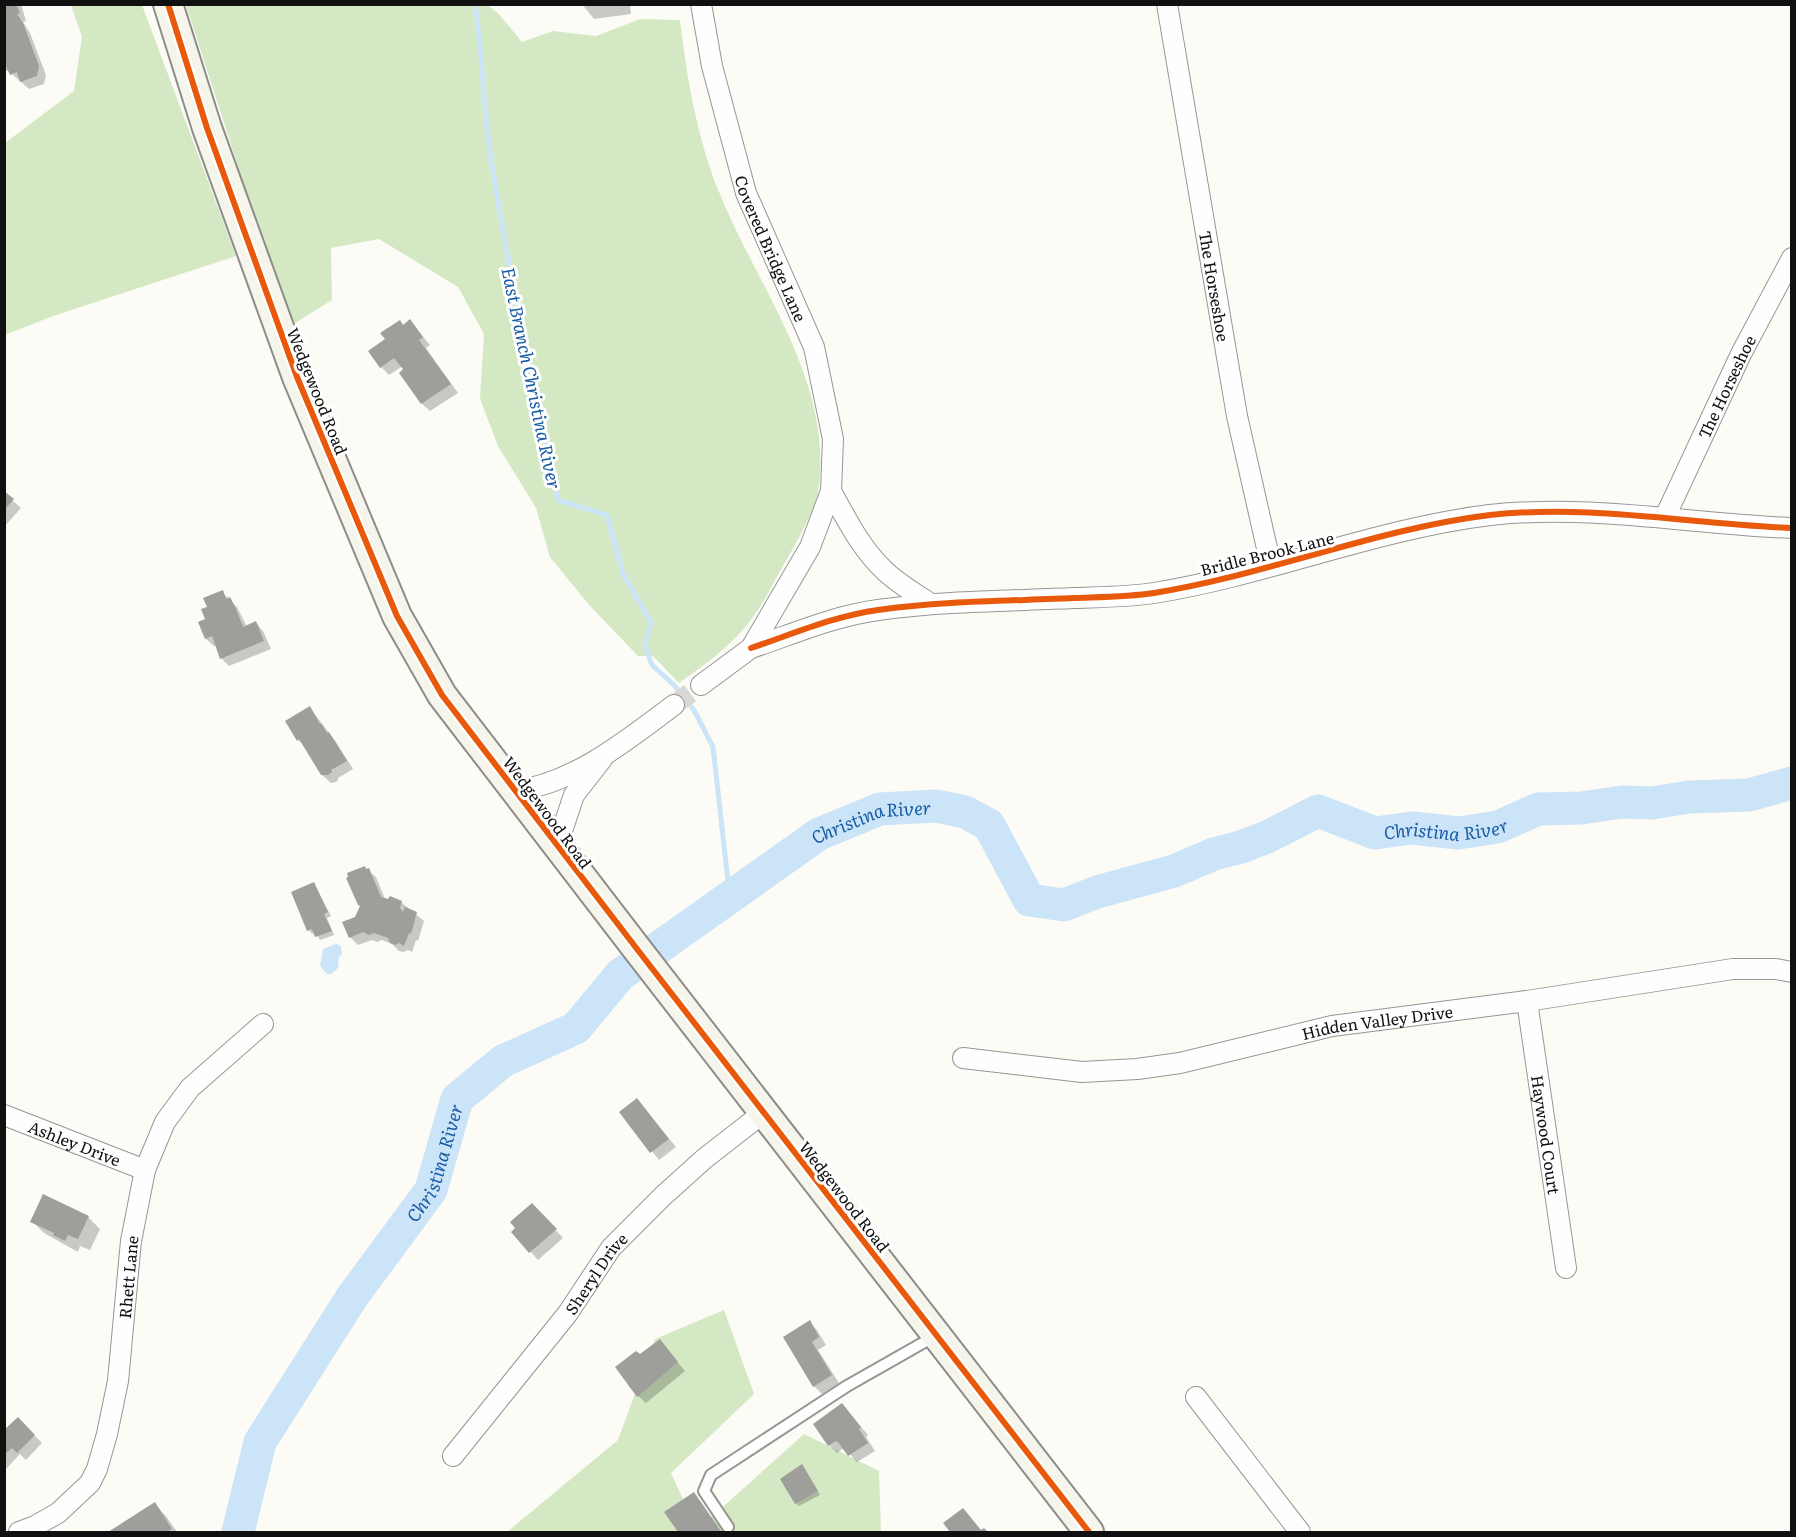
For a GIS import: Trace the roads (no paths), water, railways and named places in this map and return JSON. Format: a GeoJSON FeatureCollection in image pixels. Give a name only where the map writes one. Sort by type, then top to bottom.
{"type":"FeatureCollection","features":[{"type":"Feature","properties":{"kind":"street","name":"Wedgewood Road"},"geometry":{"type":"LineString","coordinates":[[168,4],[207,128],[297,377],[397,616],[442,695],[1089,1533]]}},
{"type":"Feature","properties":{"kind":"street","name":"Covered Bridge Lane"},"geometry":{"type":"LineString","coordinates":[[700,4],[712,66],[746,193],[813,347],[833,439],[831,491],[810,547],[752,648],[701,685]]}},
{"type":"Feature","properties":{"kind":"street","name":"The Horseshoe"},"geometry":{"type":"LineString","coordinates":[[1167,4],[1236,416],[1271,566]]}},
{"type":"Feature","properties":{"kind":"street","name":"The Horseshoe"},"geometry":{"type":"LineString","coordinates":[[1665,517],[1741,354],[1791,258]]}},
{"type":"Feature","properties":{"kind":"street"},"geometry":{"type":"LineString","coordinates":[[831,491],[854,534],[868,553],[886,572],[931,604]]}},
{"type":"Feature","properties":{"kind":"street","name":"Bridle Brook Lane"},"geometry":{"type":"LineString","coordinates":[[752,648],[832,620],[876,610],[931,604],[1153,593],[1271,566],[1438,522],[1492,515],[1552,511],[1665,517],[1791,528]]}},
{"type":"Feature","properties":{"kind":"street"},"geometry":{"type":"LineString","coordinates":[[515,791],[536,788],[603,757],[674,705]]}},
{"type":"Feature","properties":{"kind":"street"},"geometry":{"type":"LineString","coordinates":[[557,846],[574,795],[603,757]]}},
{"type":"Feature","properties":{"kind":"street","name":"Hidden Valley Drive"},"geometry":{"type":"LineString","coordinates":[[963,1058],[1082,1072],[1137,1069],[1180,1064],[1332,1026],[1527,1001],[1733,969],[1776,969],[1791,972]]}},
{"type":"Feature","properties":{"kind":"street","name":"Haywood Court"},"geometry":{"type":"LineString","coordinates":[[1527,1001],[1566,1268]]}},
{"type":"Feature","properties":{"kind":"street","name":"Rhett Lane"},"geometry":{"type":"LineString","coordinates":[[19,1533],[58,1513],[90,1483],[97,1469],[118,1381],[131,1241],[146,1170],[165,1122],[190,1088],[263,1024]]}},
{"type":"Feature","properties":{"kind":"street","name":"Sheryl Drive"},"geometry":{"type":"LineString","coordinates":[[453,1455],[568,1313],[611,1248],[671,1188],[704,1159],[764,1113]]}},
{"type":"Feature","properties":{"kind":"street","name":"Ashley Drive"},"geometry":{"type":"LineString","coordinates":[[4,1115],[146,1170]]}},
{"type":"Feature","properties":{"kind":"street"},"geometry":{"type":"LineString","coordinates":[[1196,1397],[1300,1533]]}},
{"type":"Feature","properties":{"kind":"lane"},"geometry":{"type":"LineString","coordinates":[[728,1527],[705,1491],[711,1475],[847,1386],[936,1335]]}},
{"type":"Feature","properties":{"kind":"water"},"geometry":{"type":"Polygon","coordinates":[[[336,944],[341,946],[342,954],[339,957],[338,968],[331,974],[327,974],[320,966],[323,949],[336,944]]]}},
{"type":"Feature","properties":{"kind":"waterway","name":"East Branch Christina River"},"geometry":{"type":"LineString","coordinates":[[475,4],[488,140],[498,202],[558,500],[607,515],[623,574],[651,622],[645,646],[652,665],[675,686],[694,710],[713,747],[730,899]]}},
{"type":"Feature","properties":{"kind":"waterway","name":"Christina River"},"geometry":{"type":"LineString","coordinates":[[238,1532],[260,1442],[352,1297],[431,1190],[457,1099],[503,1061],[576,1028],[620,975],[819,834],[880,809],[936,806],[965,812],[989,825],[1029,900],[1064,905],[1097,892],[1174,871],[1214,854],[1241,847],[1267,837],[1318,811],[1375,833],[1412,828],[1458,833],[1498,827],[1538,809],[1581,808],[1622,802],[1652,803],[1689,797],[1749,795],[1792,783]]}},
{"type":"Feature","properties":{"kind":"tunnel"},"geometry":{"type":"LineString","coordinates":[[674,705],[701,685]]}}]}
